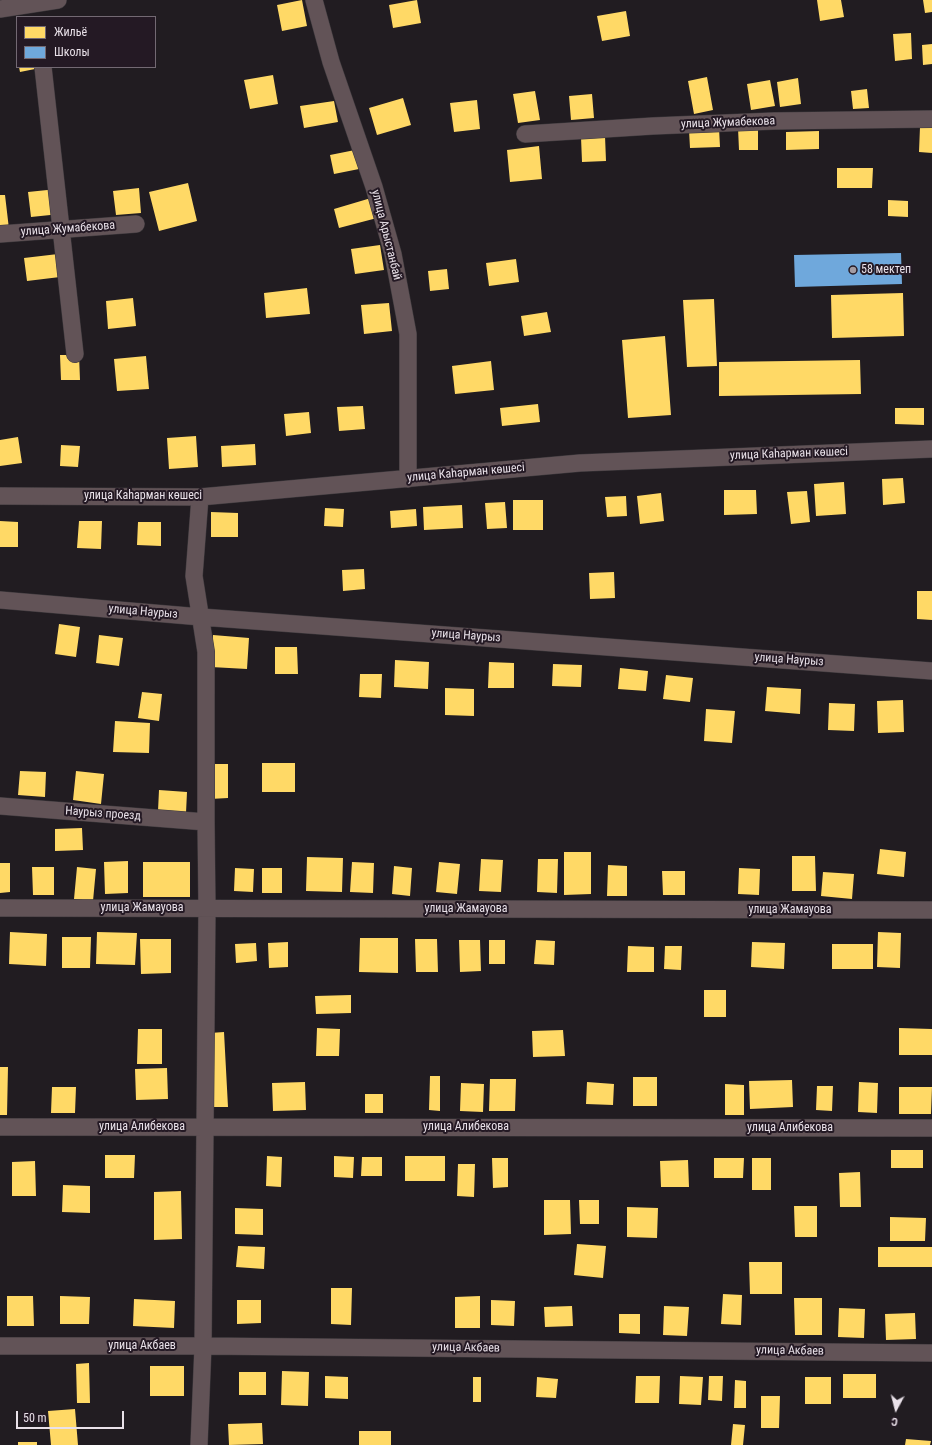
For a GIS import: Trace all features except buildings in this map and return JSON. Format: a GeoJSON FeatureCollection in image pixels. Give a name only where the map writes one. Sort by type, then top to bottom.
{"type":"FeatureCollection","features":[{"type":"Feature","properties":{"kind":"street"},"geometry":{"type":"LineString","coordinates":[[0,9],[37,10],[58,0]]}},
{"type":"Feature","properties":{"kind":"street","name":"улица Арыстанбай"},"geometry":{"type":"LineString","coordinates":[[314,0],[332,62],[374,187],[393,254],[408,334],[408,479]]}},
{"type":"Feature","properties":{"kind":"street"},"geometry":{"type":"LineString","coordinates":[[43,68],[75,354]]}},
{"type":"Feature","properties":{"kind":"street","name":"улица Жумабекова"},"geometry":{"type":"LineString","coordinates":[[525,134],[653,126],[782,121],[932,119]]}},
{"type":"Feature","properties":{"kind":"street","name":"улица Жумабекова"},"geometry":{"type":"LineString","coordinates":[[0,234],[136,224]]}},
{"type":"Feature","properties":{"kind":"street","name":"улица Каһарман көшесі"},"geometry":{"type":"LineString","coordinates":[[0,496],[200,497],[580,463],[932,449]]}},
{"type":"Feature","properties":{"kind":"street"},"geometry":{"type":"LineString","coordinates":[[198,1445],[203,1346],[207,908],[206,652],[202,617],[194,576],[200,497]]}},
{"type":"Feature","properties":{"kind":"street","name":"улица Наурыз"},"geometry":{"type":"LineString","coordinates":[[0,600],[202,617],[932,671]]}},
{"type":"Feature","properties":{"kind":"street","name":"Наурыз проезд"},"geometry":{"type":"LineString","coordinates":[[0,806],[206,822]]}},
{"type":"Feature","properties":{"kind":"street","name":"улица Жамауова"},"geometry":{"type":"LineString","coordinates":[[0,908],[932,910]]}},
{"type":"Feature","properties":{"kind":"street","name":"улица Алибекова"},"geometry":{"type":"LineString","coordinates":[[0,1127],[932,1128]]}},
{"type":"Feature","properties":{"kind":"street","name":"улица Акбаев"},"geometry":{"type":"LineString","coordinates":[[0,1346],[203,1346],[932,1353]]}},
{"type":"Feature","properties":{"kind":"place","name":"58 мектеп"},"geometry":{"type":"Point","coordinates":[853,270]}}]}
